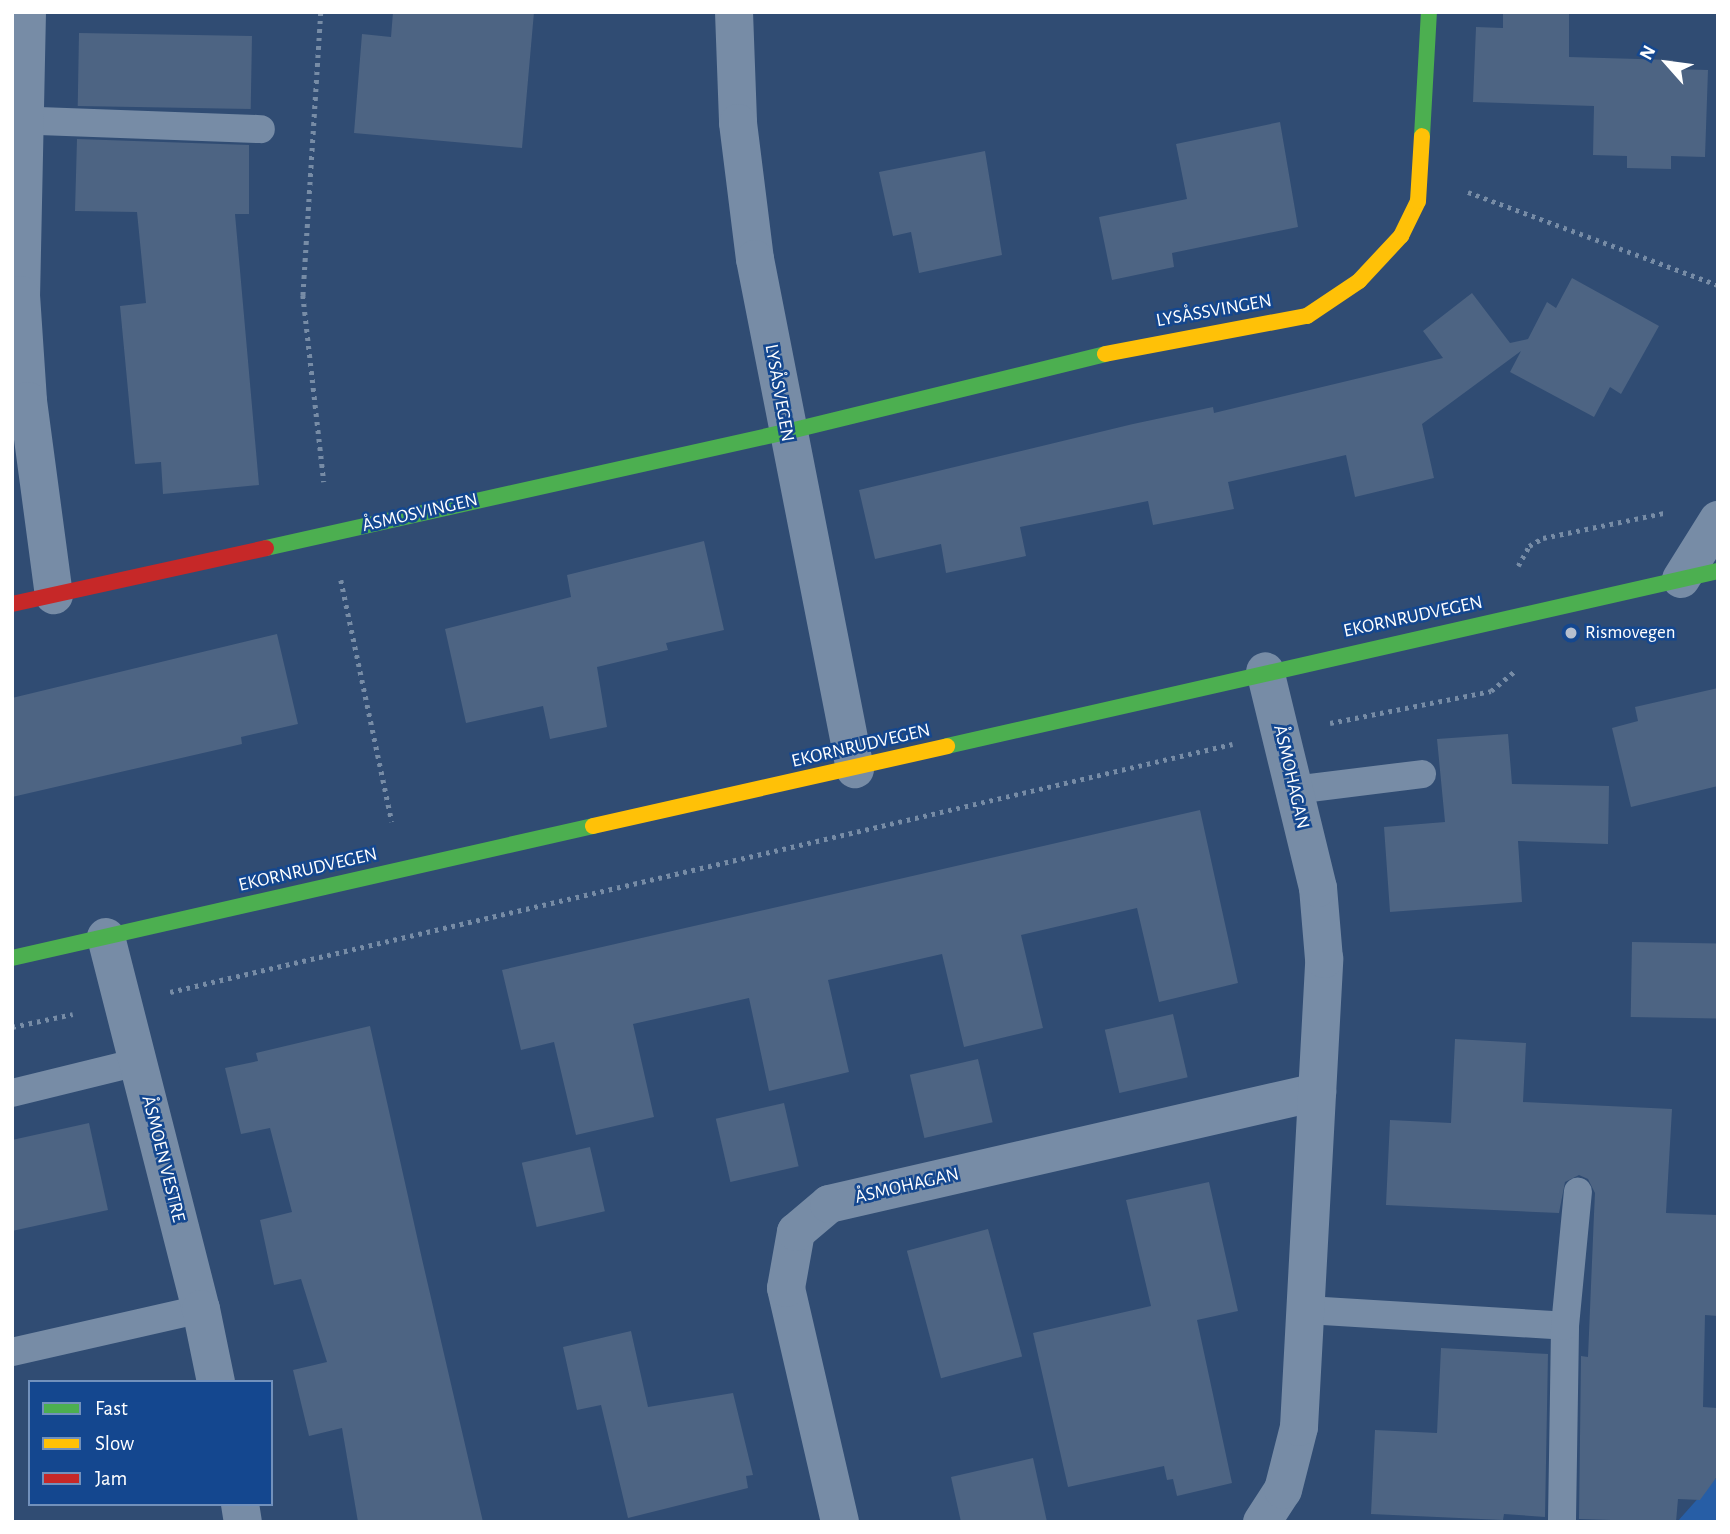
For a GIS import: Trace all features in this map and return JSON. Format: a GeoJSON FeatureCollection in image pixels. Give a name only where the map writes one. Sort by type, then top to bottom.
{"type":"FeatureCollection","features":[{"type":"Feature","properties":{"kind":"main road","name":"LYSÅSSVINGEN"},"geometry":{"type":"LineString","coordinates":[[786,432],[1133,347],[1307,316],[1359,281],[1401,236],[1418,201],[1422,174],[1429,12]]}},
{"type":"Feature","properties":{"kind":"main road","name":"ÅSMOSVINGEN"},"geometry":{"type":"LineString","coordinates":[[12,604],[786,432]]}},
{"type":"Feature","properties":{"kind":"main road","name":"EKORNRUDVEGEN"},"geometry":{"type":"LineString","coordinates":[[12,958],[855,769],[1265,671],[1718,570]]}},
{"type":"Feature","properties":{"kind":"street"},"geometry":{"type":"LineString","coordinates":[[27,12],[17,120],[21,295],[20,402],[54,595]]}},
{"type":"Feature","properties":{"kind":"street","name":"LYSÅSVEGEN"},"geometry":{"type":"LineString","coordinates":[[734,12],[738,123],[755,259],[786,432],[855,769]]}},
{"type":"Feature","properties":{"kind":"street"},"geometry":{"type":"LineString","coordinates":[[1681,579],[1718,520]]}},
{"type":"Feature","properties":{"kind":"street","name":"ÅSMOHAGAN"},"geometry":{"type":"LineString","coordinates":[[1262,1522],[1283,1490],[1299,1427],[1324,959],[1318,888],[1265,671]]}},
{"type":"Feature","properties":{"kind":"street","name":"ÅSMOEN VESTRE"},"geometry":{"type":"LineString","coordinates":[[106,937],[201,1309],[216,1380]]}},
{"type":"Feature","properties":{"kind":"street","name":"ÅSMOHAGAN"},"geometry":{"type":"LineString","coordinates":[[840,1522],[786,1288],[796,1232],[829,1204],[1317,1093]]}},
{"type":"Feature","properties":{"kind":"lane"},"geometry":{"type":"LineString","coordinates":[[17,120],[261,129]]}},
{"type":"Feature","properties":{"kind":"lane"},"geometry":{"type":"LineString","coordinates":[[1294,790],[1422,774]]}},
{"type":"Feature","properties":{"kind":"lane"},"geometry":{"type":"LineString","coordinates":[[12,1093],[138,1062]]}},
{"type":"Feature","properties":{"kind":"lane"},"geometry":{"type":"LineString","coordinates":[[1562,1520],[1565,1326],[1578,1192]]}},
{"type":"Feature","properties":{"kind":"lane"},"geometry":{"type":"LineString","coordinates":[[12,1352],[201,1309]]}},
{"type":"Feature","properties":{"kind":"lane"},"geometry":{"type":"LineString","coordinates":[[1307,1310],[1565,1326]]}},
{"type":"Feature","properties":{"kind":"path"},"geometry":{"type":"LineString","coordinates":[[321,12],[303,295],[330,533],[403,871]]}},
{"type":"Feature","properties":{"kind":"path"},"geometry":{"type":"LineString","coordinates":[[1422,174],[1718,285]]}},
{"type":"Feature","properties":{"kind":"shaded area"},"geometry":{"type":"Polygon","coordinates":[[[1718,1476],[1718,1522],[1677,1522],[1718,1476]]]}},
{"type":"Feature","properties":{"kind":"building"},"geometry":{"type":"Polygon","coordinates":[[[393,12],[534,12],[522,148],[354,133],[362,34],[391,37],[393,12]]]}},
{"type":"Feature","properties":{"kind":"building"},"geometry":{"type":"Polygon","coordinates":[[[1503,12],[1569,12],[1569,57],[1673,60],[1672,69],[1708,70],[1705,157],[1671,156],[1671,169],[1627,168],[1627,156],[1593,155],[1594,106],[1473,102],[1476,27],[1503,28],[1503,12]]]}},
{"type":"Feature","properties":{"kind":"building"},"geometry":{"type":"Polygon","coordinates":[[[79,33],[252,36],[251,109],[78,106],[79,33]]]}},
{"type":"Feature","properties":{"kind":"building"},"geometry":{"type":"Polygon","coordinates":[[[1280,122],[1298,227],[1172,253],[1174,267],[1112,280],[1099,217],[1187,199],[1176,144],[1280,122]]]}},
{"type":"Feature","properties":{"kind":"building"},"geometry":{"type":"Polygon","coordinates":[[[77,139],[249,145],[249,214],[235,214],[259,485],[163,494],[161,462],[135,464],[120,306],[146,303],[137,212],[75,211],[77,139]]]}},
{"type":"Feature","properties":{"kind":"building"},"geometry":{"type":"Polygon","coordinates":[[[985,151],[1002,255],[919,273],[911,232],[893,236],[879,172],[985,151]]]}},
{"type":"Feature","properties":{"kind":"building"},"geometry":{"type":"Polygon","coordinates":[[[1572,278],[1659,326],[1621,394],[1610,387],[1594,417],[1510,372],[1521,351],[1422,424],[1434,478],[1355,497],[1346,455],[1228,482],[1234,509],[1153,525],[1148,501],[1020,527],[1026,556],[946,573],[941,544],[875,559],[859,490],[1133,424],[1213,407],[1214,413],[1443,358],[1423,331],[1472,293],[1510,343],[1528,339],[1547,302],[1556,308],[1572,278]]]}},
{"type":"Feature","properties":{"kind":"building"},"geometry":{"type":"Polygon","coordinates":[[[704,541],[724,630],[666,643],[668,650],[597,667],[607,727],[550,739],[543,706],[466,723],[445,629],[571,597],[567,575],[704,541]]]}},
{"type":"Feature","properties":{"kind":"building"},"geometry":{"type":"Polygon","coordinates":[[[277,634],[298,724],[241,737],[242,744],[12,797],[12,698],[277,634]]]}},
{"type":"Feature","properties":{"kind":"building"},"geometry":{"type":"Polygon","coordinates":[[[1718,688],[1718,786],[1631,807],[1612,728],[1638,721],[1635,707],[1718,688]]]}},
{"type":"Feature","properties":{"kind":"building"},"geometry":{"type":"Polygon","coordinates":[[[1508,734],[1512,784],[1609,786],[1608,844],[1518,841],[1522,902],[1390,912],[1384,827],[1445,822],[1437,739],[1508,734]]]}},
{"type":"Feature","properties":{"kind":"building"},"geometry":{"type":"Polygon","coordinates":[[[1200,810],[1238,983],[1159,1002],[1137,908],[1021,935],[1043,1028],[964,1047],[942,954],[828,980],[849,1072],[769,1091],[749,998],[633,1024],[654,1117],[576,1135],[554,1042],[521,1050],[502,970],[1200,810]]]}},
{"type":"Feature","properties":{"kind":"building"},"geometry":{"type":"Polygon","coordinates":[[[1632,942],[1718,944],[1717,1018],[1631,1017],[1632,942]]]}},
{"type":"Feature","properties":{"kind":"building"},"geometry":{"type":"Polygon","coordinates":[[[1173,1014],[1188,1077],[1119,1093],[1105,1030],[1173,1014]]]}},
{"type":"Feature","properties":{"kind":"building"},"geometry":{"type":"Polygon","coordinates":[[[370,1026],[483,1522],[358,1522],[342,1428],[309,1436],[293,1370],[327,1362],[301,1279],[274,1285],[260,1220],[292,1212],[270,1128],[241,1134],[225,1068],[258,1061],[256,1053],[370,1026]]]}},
{"type":"Feature","properties":{"kind":"building"},"geometry":{"type":"Polygon","coordinates":[[[1455,1039],[1526,1043],[1523,1102],[1672,1109],[1666,1213],[1718,1215],[1718,1316],[1705,1315],[1703,1407],[1717,1408],[1716,1478],[1700,1500],[1678,1499],[1676,1522],[1579,1519],[1581,1356],[1588,1357],[1595,1193],[1588,1179],[1579,1175],[1565,1182],[1559,1213],[1386,1205],[1390,1120],[1451,1123],[1455,1039]]]}},
{"type":"Feature","properties":{"kind":"building"},"geometry":{"type":"Polygon","coordinates":[[[978,1059],[993,1122],[924,1138],[910,1075],[978,1059]]]}},
{"type":"Feature","properties":{"kind":"building"},"geometry":{"type":"Polygon","coordinates":[[[784,1103],[799,1166],[730,1182],[716,1119],[784,1103]]]}},
{"type":"Feature","properties":{"kind":"building"},"geometry":{"type":"Polygon","coordinates":[[[89,1123],[108,1210],[12,1231],[12,1140],[89,1123]]]}},
{"type":"Feature","properties":{"kind":"building"},"geometry":{"type":"Polygon","coordinates":[[[590,1147],[605,1211],[537,1227],[522,1163],[590,1147]]]}},
{"type":"Feature","properties":{"kind":"building"},"geometry":{"type":"Polygon","coordinates":[[[1209,1182],[1238,1311],[1197,1320],[1232,1483],[1177,1496],[1173,1479],[1167,1480],[1164,1466],[1068,1487],[1033,1333],[1151,1306],[1126,1200],[1209,1182]]]}},
{"type":"Feature","properties":{"kind":"building"},"geometry":{"type":"Polygon","coordinates":[[[988,1229],[1022,1357],[941,1378],[907,1251],[988,1229]]]}},
{"type":"Feature","properties":{"kind":"building"},"geometry":{"type":"Polygon","coordinates":[[[631,1331],[648,1407],[733,1393],[753,1475],[746,1476],[748,1488],[628,1518],[601,1405],[577,1410],[563,1347],[631,1331]]]}},
{"type":"Feature","properties":{"kind":"building"},"geometry":{"type":"Polygon","coordinates":[[[1441,1348],[1548,1354],[1545,1517],[1504,1514],[1503,1520],[1371,1514],[1375,1430],[1437,1433],[1441,1348]]]}},
{"type":"Feature","properties":{"kind":"building"},"geometry":{"type":"Polygon","coordinates":[[[1033,1458],[1047,1522],[961,1522],[951,1477],[1033,1458]]]}},
{"type":"Feature","properties":{"kind":"traffic: fast"},"geometry":{"type":"LineString","coordinates":[[1422,136],[1429,12]]}},
{"type":"Feature","properties":{"kind":"traffic: fast"},"geometry":{"type":"LineString","coordinates":[[266,548],[786,432],[1105,354]]}},
{"type":"Feature","properties":{"kind":"traffic: fast"},"geometry":{"type":"LineString","coordinates":[[947,746],[1718,571]]}},
{"type":"Feature","properties":{"kind":"traffic: fast"},"geometry":{"type":"LineString","coordinates":[[12,958],[593,826]]}},
{"type":"Feature","properties":{"kind":"traffic: slow"},"geometry":{"type":"LineString","coordinates":[[1105,354],[1307,316],[1359,281],[1401,236],[1418,201],[1422,136]]}},
{"type":"Feature","properties":{"kind":"traffic: slow"},"geometry":{"type":"LineString","coordinates":[[593,826],[947,746]]}},
{"type":"Feature","properties":{"kind":"traffic: jam"},"geometry":{"type":"LineString","coordinates":[[12,604],[266,548]]}},
{"type":"Feature","properties":{"kind":"place","name":"Rismovegen"},"geometry":{"type":"Point","coordinates":[1571,633]}}]}
